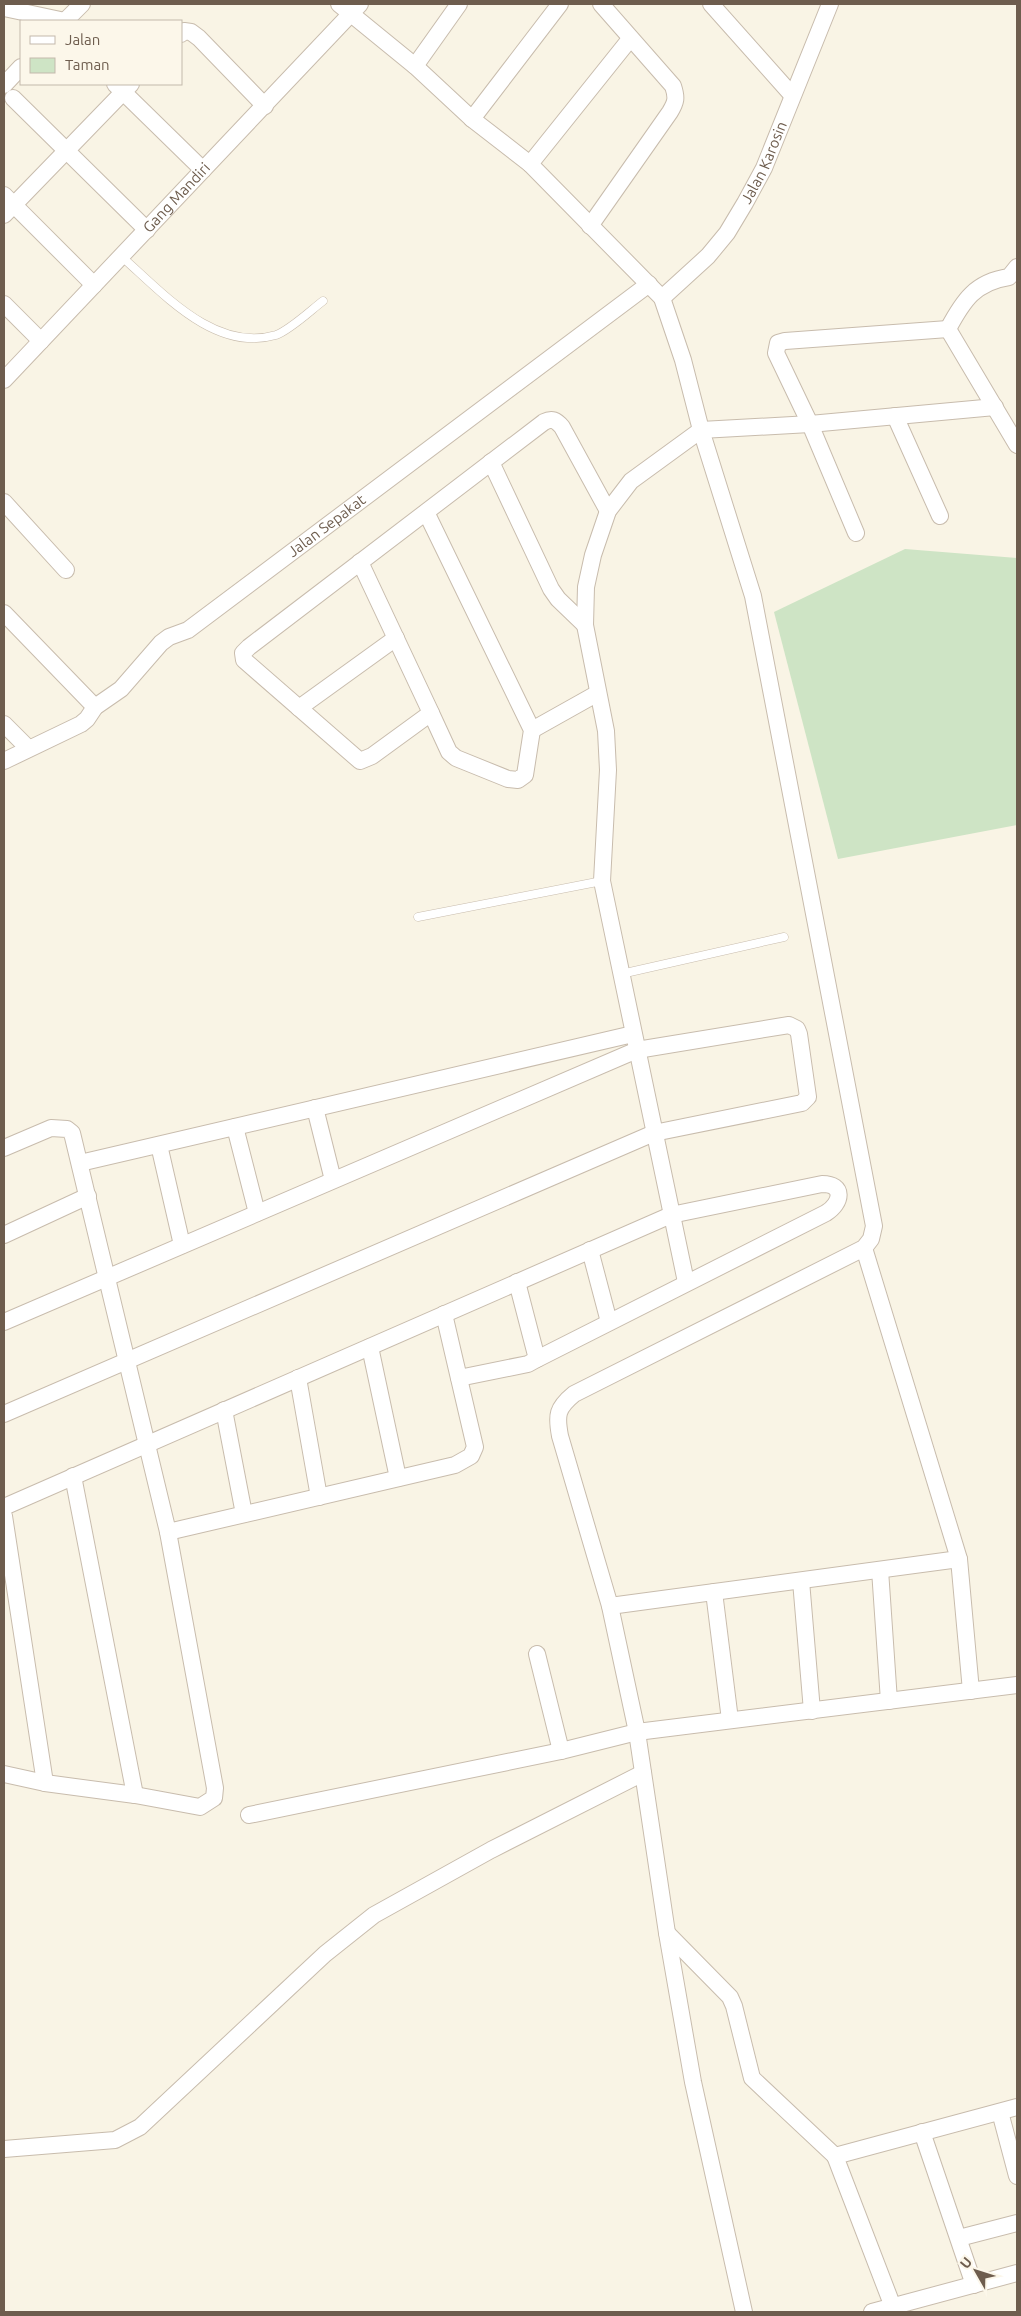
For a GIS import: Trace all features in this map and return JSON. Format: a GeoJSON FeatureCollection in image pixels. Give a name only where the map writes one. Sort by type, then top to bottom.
{"type":"FeatureCollection","features":[{"type":"Feature","properties":{"kind":"street"},"geometry":{"type":"LineString","coordinates":[[66,20],[82,4]]}},
{"type":"Feature","properties":{"kind":"street"},"geometry":{"type":"LineString","coordinates":[[338,4],[356,10],[472,119],[530,164],[662,298],[683,360],[701,430],[753,596],[874,1226],[871,1239],[864,1248],[574,1394],[563,1403],[557,1417],[560,1436],[610,1606],[637,1732],[667,1933],[693,2082],[744,2312]]}},
{"type":"Feature","properties":{"kind":"street"},"geometry":{"type":"LineString","coordinates":[[415,66],[459,4]]}},
{"type":"Feature","properties":{"kind":"street"},"geometry":{"type":"LineString","coordinates":[[472,119],[560,4]]}},
{"type":"Feature","properties":{"kind":"street"},"geometry":{"type":"LineString","coordinates":[[590,226],[676,102],[677,95],[673,86],[601,4]]}},
{"type":"Feature","properties":{"kind":"street"},"geometry":{"type":"LineString","coordinates":[[711,4],[792,95]]}},
{"type":"Feature","properties":{"kind":"street","name":"Jalan Karosin"},"geometry":{"type":"LineString","coordinates":[[662,298],[708,256],[727,232],[764,168],[825,7]]}},
{"type":"Feature","properties":{"kind":"street"},"geometry":{"type":"LineString","coordinates":[[4,8],[60,20]]}},
{"type":"Feature","properties":{"kind":"street","name":"Gang Mandiri"},"geometry":{"type":"LineString","coordinates":[[4,380],[356,10]]}},
{"type":"Feature","properties":{"kind":"street"},"geometry":{"type":"LineString","coordinates":[[182,33],[184,31],[191,32],[199,38],[265,106]]}},
{"type":"Feature","properties":{"kind":"street"},"geometry":{"type":"LineString","coordinates":[[530,164],[630,39]]}},
{"type":"Feature","properties":{"kind":"street"},"geometry":{"type":"LineString","coordinates":[[20,68],[8,91],[147,230]]}},
{"type":"Feature","properties":{"kind":"street"},"geometry":{"type":"LineString","coordinates":[[94,285],[7,205],[68,150],[123,87],[203,170]]}},
{"type":"Feature","properties":{"kind":"street"},"geometry":{"type":"LineString","coordinates":[[948,329],[962,302],[974,291],[996,279],[1014,278]]}},
{"type":"Feature","properties":{"kind":"street","name":"Jalan Sepakat"},"geometry":{"type":"LineString","coordinates":[[4,760],[81,724],[95,707],[121,688],[161,643],[188,630],[649,284]]}},
{"type":"Feature","properties":{"kind":"street"},"geometry":{"type":"LineString","coordinates":[[4,304],[41,341]]}},
{"type":"Feature","properties":{"kind":"street"},"geometry":{"type":"LineString","coordinates":[[948,329],[1017,445]]}},
{"type":"Feature","properties":{"kind":"street"},"geometry":{"type":"LineString","coordinates":[[856,533],[810,424],[776,354],[778,343],[948,329]]}},
{"type":"Feature","properties":{"kind":"street"},"geometry":{"type":"LineString","coordinates":[[686,1282],[602,881],[608,770],[606,731],[585,625],[586,587],[593,554],[608,511],[631,481],[701,430],[810,424],[995,407]]}},
{"type":"Feature","properties":{"kind":"street"},"geometry":{"type":"LineString","coordinates":[[895,416],[940,516]]}},
{"type":"Feature","properties":{"kind":"street"},"geometry":{"type":"LineString","coordinates":[[431,713],[372,756],[360,761],[244,660],[244,653],[248,647],[544,422],[556,420],[562,427],[608,511]]}},
{"type":"Feature","properties":{"kind":"street"},"geometry":{"type":"LineString","coordinates":[[491,462],[551,589],[558,599],[585,625]]}},
{"type":"Feature","properties":{"kind":"street"},"geometry":{"type":"LineString","coordinates":[[4,502],[66,570]]}},
{"type":"Feature","properties":{"kind":"street"},"geometry":{"type":"LineString","coordinates":[[360,562],[449,752],[456,758],[508,780],[518,780],[524,775],[532,730],[426,512]]}},
{"type":"Feature","properties":{"kind":"street"},"geometry":{"type":"LineString","coordinates":[[4,613],[95,707]]}},
{"type":"Feature","properties":{"kind":"street"},"geometry":{"type":"LineString","coordinates":[[299,708],[396,638]]}},
{"type":"Feature","properties":{"kind":"street"},"geometry":{"type":"LineString","coordinates":[[532,730],[598,692]]}},
{"type":"Feature","properties":{"kind":"street"},"geometry":{"type":"LineString","coordinates":[[4,724],[28,748]]}},
{"type":"Feature","properties":{"kind":"street"},"geometry":{"type":"LineString","coordinates":[[4,1414],[654,1132],[802,1102],[808,1097],[798,1029],[789,1025],[635,1042],[316,1108],[80,1163]]}},
{"type":"Feature","properties":{"kind":"street"},"geometry":{"type":"LineString","coordinates":[[4,1322],[333,1180],[635,1042]]}},
{"type":"Feature","properties":{"kind":"street"},"geometry":{"type":"LineString","coordinates":[[316,1108],[333,1180]]}},
{"type":"Feature","properties":{"kind":"street"},"geometry":{"type":"LineString","coordinates":[[4,1148],[51,1128],[60,1127],[72,1133],[168,1532],[215,1788],[214,1798],[200,1808],[135,1795],[45,1783],[4,1774]]}},
{"type":"Feature","properties":{"kind":"street"},"geometry":{"type":"LineString","coordinates":[[234,1127],[257,1213]]}},
{"type":"Feature","properties":{"kind":"street"},"geometry":{"type":"LineString","coordinates":[[159,1145],[182,1245]]}},
{"type":"Feature","properties":{"kind":"street"},"geometry":{"type":"LineString","coordinates":[[4,1507],[671,1215],[822,1184],[829,1184],[838,1191],[839,1196],[834,1207],[826,1213],[686,1282],[528,1364],[459,1378]]}},
{"type":"Feature","properties":{"kind":"street"},"geometry":{"type":"LineString","coordinates":[[4,1235],[88,1196]]}},
{"type":"Feature","properties":{"kind":"street"},"geometry":{"type":"LineString","coordinates":[[864,1248],[959,1559],[971,1691]]}},
{"type":"Feature","properties":{"kind":"street"},"geometry":{"type":"LineString","coordinates":[[590,1250],[609,1322]]}},
{"type":"Feature","properties":{"kind":"street"},"geometry":{"type":"LineString","coordinates":[[517,1282],[537,1359]]}},
{"type":"Feature","properties":{"kind":"street"},"geometry":{"type":"LineString","coordinates":[[168,1532],[455,1465],[471,1456],[476,1447],[444,1314]]}},
{"type":"Feature","properties":{"kind":"street"},"geometry":{"type":"LineString","coordinates":[[370,1346],[398,1478]]}},
{"type":"Feature","properties":{"kind":"street"},"geometry":{"type":"LineString","coordinates":[[298,1378],[319,1497]]}},
{"type":"Feature","properties":{"kind":"street"},"geometry":{"type":"LineString","coordinates":[[224,1410],[244,1514]]}},
{"type":"Feature","properties":{"kind":"street"},"geometry":{"type":"LineString","coordinates":[[73,1476],[135,1795]]}},
{"type":"Feature","properties":{"kind":"street"},"geometry":{"type":"LineString","coordinates":[[4,1516],[45,1783]]}},
{"type":"Feature","properties":{"kind":"street"},"geometry":{"type":"LineString","coordinates":[[610,1606],[959,1559]]}},
{"type":"Feature","properties":{"kind":"street"},"geometry":{"type":"LineString","coordinates":[[880,1570],[889,1701]]}},
{"type":"Feature","properties":{"kind":"street"},"geometry":{"type":"LineString","coordinates":[[801,1581],[812,1710]]}},
{"type":"Feature","properties":{"kind":"street"},"geometry":{"type":"LineString","coordinates":[[714,1592],[730,1720]]}},
{"type":"Feature","properties":{"kind":"street"},"geometry":{"type":"LineString","coordinates":[[537,1654],[561,1750]]}},
{"type":"Feature","properties":{"kind":"street"},"geometry":{"type":"LineString","coordinates":[[248,1815],[561,1750],[637,1732],[1017,1685]]}},
{"type":"Feature","properties":{"kind":"street"},"geometry":{"type":"LineString","coordinates":[[4,2148],[115,2140],[140,2127],[325,1954],[374,1915],[492,1850],[643,1773]]}},
{"type":"Feature","properties":{"kind":"street"},"geometry":{"type":"LineString","coordinates":[[667,1933],[730,1997],[734,2006],[752,2078],[835,2156],[893,2307]]}},
{"type":"Feature","properties":{"kind":"street"},"geometry":{"type":"LineString","coordinates":[[835,2156],[1017,2108]]}},
{"type":"Feature","properties":{"kind":"street"},"geometry":{"type":"LineString","coordinates":[[1000,2112],[1017,2176]]}},
{"type":"Feature","properties":{"kind":"street"},"geometry":{"type":"LineString","coordinates":[[922,2132],[974,2285]]}},
{"type":"Feature","properties":{"kind":"street"},"geometry":{"type":"LineString","coordinates":[[959,2238],[1017,2223]]}},
{"type":"Feature","properties":{"kind":"street"},"geometry":{"type":"LineString","coordinates":[[872,2312],[1017,2273]]}},
{"type":"Feature","properties":{"kind":"lane"},"geometry":{"type":"LineString","coordinates":[[122,257],[199,322],[232,335],[257,339],[278,334],[323,301]]}},
{"type":"Feature","properties":{"kind":"lane"},"geometry":{"type":"LineString","coordinates":[[418,917],[602,881]]}},
{"type":"Feature","properties":{"kind":"lane"},"geometry":{"type":"LineString","coordinates":[[621,974],[784,938]]}},
{"type":"Feature","properties":{"kind":"green space"},"geometry":{"type":"Polygon","coordinates":[[[905,549],[1017,558],[1017,825],[838,859],[774,612],[905,549]]]}}]}
